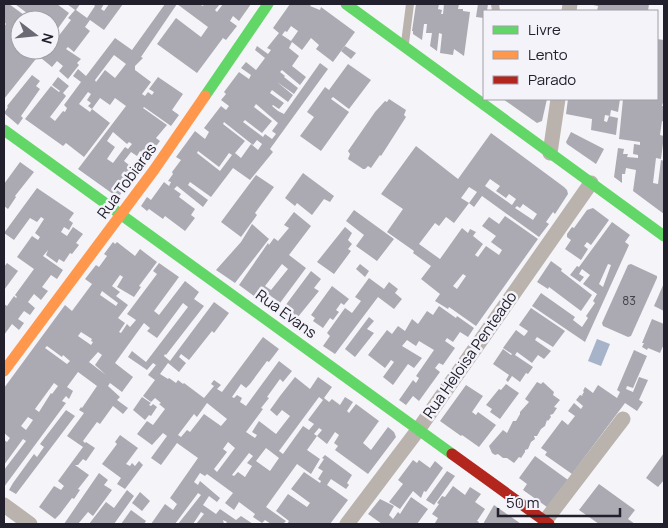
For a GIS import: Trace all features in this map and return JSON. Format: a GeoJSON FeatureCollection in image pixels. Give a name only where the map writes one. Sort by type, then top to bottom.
{"type":"FeatureCollection","features":[{"type":"Feature","properties":{"kind":"street","name":"Rua Tobiaras"},"geometry":{"type":"LineString","coordinates":[[4,371],[154,170],[268,4]]}},
{"type":"Feature","properties":{"kind":"street"},"geometry":{"type":"LineString","coordinates":[[346,4],[405,48],[483,99]]}},
{"type":"Feature","properties":{"kind":"street"},"geometry":{"type":"LineString","coordinates":[[550,153],[558,100]]}},
{"type":"Feature","properties":{"kind":"street"},"geometry":{"type":"LineString","coordinates":[[490,104],[550,153],[664,236]]}},
{"type":"Feature","properties":{"kind":"street","name":"Rua Evans"},"geometry":{"type":"LineString","coordinates":[[4,130],[547,523]]}},
{"type":"Feature","properties":{"kind":"street","name":"Rua Heloisa Penteado"},"geometry":{"type":"LineString","coordinates":[[347,524],[418,430],[591,183]]}},
{"type":"Feature","properties":{"kind":"street"},"geometry":{"type":"LineString","coordinates":[[547,523],[623,419]]}},
{"type":"Feature","properties":{"kind":"street"},"geometry":{"type":"LineString","coordinates":[[4,505],[30,524]]}},
{"type":"Feature","properties":{"kind":"lane"},"geometry":{"type":"LineString","coordinates":[[405,48],[410,4]]}},
{"type":"Feature","properties":{"kind":"water"},"geometry":{"type":"Polygon","coordinates":[[[597,339],[610,344],[601,366],[588,361],[597,339]]]}},
{"type":"Feature","properties":{"kind":"building"},"geometry":{"type":"Polygon","coordinates":[[[4,4],[9,4],[17,10],[10,10],[10,60],[35,60],[4,99],[4,26],[6,24],[4,22],[4,4]]]}},
{"type":"Feature","properties":{"kind":"building"},"geometry":{"type":"Polygon","coordinates":[[[15,4],[57,4],[69,13],[60,26],[60,10],[23,10],[15,4]]]}},
{"type":"Feature","properties":{"kind":"building"},"geometry":{"type":"Polygon","coordinates":[[[67,4],[80,4],[76,10],[87,18],[95,6],[93,4],[104,4],[101,9],[104,11],[109,4],[123,4],[104,30],[90,20],[85,27],[90,31],[74,52],[68,47],[66,49],[81,59],[77,63],[79,65],[68,79],[59,71],[63,66],[57,61],[52,67],[43,60],[60,60],[60,34],[71,20],[68,18],[75,10],[67,4]]]}},
{"type":"Feature","properties":{"kind":"building"},"geometry":{"type":"Polygon","coordinates":[[[165,4],[177,4],[141,57],[143,58],[135,66],[135,70],[151,82],[142,94],[145,96],[148,92],[152,95],[154,92],[149,89],[158,77],[183,94],[172,110],[179,115],[171,126],[143,108],[167,125],[156,138],[160,141],[148,157],[140,151],[137,156],[131,152],[124,161],[136,172],[120,195],[113,194],[78,169],[126,106],[115,98],[110,105],[100,98],[92,109],[110,123],[84,157],[66,143],[63,146],[25,119],[51,86],[60,91],[52,85],[58,77],[69,86],[63,93],[66,96],[50,117],[55,121],[63,111],[65,112],[67,108],[64,105],[81,82],[73,76],[78,69],[86,76],[115,38],[132,50],[165,4]],[[114,55],[95,80],[96,82],[105,70],[115,78],[126,64],[114,55]],[[88,92],[79,104],[90,112],[92,109],[88,106],[91,103],[87,100],[91,94],[88,92]],[[113,132],[107,141],[115,147],[107,159],[113,163],[125,147],[128,149],[132,144],[129,142],[127,144],[113,132]]]}},
{"type":"Feature","properties":{"kind":"building"},"geometry":{"type":"Polygon","coordinates":[[[177,4],[199,4],[203,6],[204,4],[220,4],[215,10],[217,12],[223,4],[251,4],[239,21],[233,16],[230,21],[237,26],[226,40],[223,38],[197,73],[157,44],[176,18],[201,37],[208,27],[177,4]]]}},
{"type":"Feature","properties":{"kind":"building"},"geometry":{"type":"Polygon","coordinates":[[[290,4],[312,4],[310,6],[320,10],[321,7],[355,32],[333,62],[316,49],[319,45],[311,38],[302,50],[292,42],[289,48],[299,56],[292,66],[306,77],[300,85],[282,70],[280,72],[298,88],[294,94],[277,82],[293,95],[288,102],[272,90],[270,93],[284,103],[279,109],[272,106],[278,111],[284,114],[320,63],[328,69],[270,149],[273,152],[250,180],[233,168],[211,197],[190,182],[188,185],[208,200],[203,207],[177,186],[174,189],[181,194],[179,197],[195,209],[191,215],[195,218],[185,231],[165,216],[163,219],[149,209],[147,211],[141,206],[147,197],[151,200],[164,182],[169,186],[171,182],[168,181],[173,174],[172,172],[181,160],[176,157],[195,131],[205,139],[209,132],[204,128],[221,106],[226,110],[229,106],[221,100],[226,94],[224,92],[239,72],[249,79],[251,75],[241,68],[246,62],[256,70],[265,58],[255,50],[257,46],[268,54],[271,50],[267,48],[279,33],[273,28],[290,4]],[[291,26],[287,32],[285,31],[282,35],[291,41],[298,31],[291,26]],[[256,104],[254,107],[272,121],[262,133],[245,120],[243,122],[263,137],[265,134],[272,139],[276,134],[272,131],[278,123],[256,104]],[[224,122],[223,124],[245,141],[235,153],[241,158],[251,144],[258,150],[262,144],[257,140],[253,145],[224,122]],[[198,151],[197,153],[220,171],[232,155],[229,153],[219,167],[198,151]]]}},
{"type":"Feature","properties":{"kind":"building"},"geometry":{"type":"Polygon","coordinates":[[[416,4],[439,4],[438,9],[442,10],[441,14],[443,14],[444,4],[459,4],[458,9],[470,12],[464,56],[454,49],[453,55],[440,53],[442,34],[439,33],[437,51],[430,46],[432,33],[426,33],[427,24],[424,24],[422,40],[413,34],[416,4]]]}},
{"type":"Feature","properties":{"kind":"building"},"geometry":{"type":"Polygon","coordinates":[[[478,4],[488,4],[487,10],[483,10],[483,18],[476,17],[478,4]]]}},
{"type":"Feature","properties":{"kind":"building"},"geometry":{"type":"Polygon","coordinates":[[[588,4],[649,4],[648,10],[597,10],[598,6],[588,4]]]}},
{"type":"Feature","properties":{"kind":"building"},"geometry":{"type":"Polygon","coordinates":[[[658,39],[664,40],[664,99],[662,106],[664,106],[664,122],[662,121],[660,135],[664,136],[661,159],[656,158],[653,183],[658,184],[661,160],[664,161],[664,214],[633,191],[636,170],[626,168],[625,174],[622,174],[622,183],[614,177],[618,148],[624,149],[623,154],[628,154],[627,157],[638,158],[638,155],[633,154],[634,144],[640,145],[640,142],[619,139],[623,100],[658,100],[658,39]]]}},
{"type":"Feature","properties":{"kind":"building"},"geometry":{"type":"Polygon","coordinates":[[[345,46],[356,53],[351,59],[341,51],[345,46]]]}},
{"type":"Feature","properties":{"kind":"building"},"geometry":{"type":"Polygon","coordinates":[[[348,64],[371,80],[349,109],[333,97],[331,99],[349,112],[321,151],[300,136],[314,117],[307,112],[325,87],[329,90],[348,64]]]}},
{"type":"Feature","properties":{"kind":"building"},"geometry":{"type":"Polygon","coordinates":[[[32,75],[40,81],[36,86],[40,89],[21,116],[23,118],[18,125],[4,113],[7,106],[32,75]]]}},
{"type":"Feature","properties":{"kind":"building"},"geometry":{"type":"Polygon","coordinates":[[[389,99],[406,110],[404,115],[406,117],[381,156],[371,168],[368,166],[363,169],[348,159],[350,154],[348,151],[375,112],[389,99]]]}},
{"type":"Feature","properties":{"kind":"building"},"geometry":{"type":"Polygon","coordinates":[[[504,100],[547,100],[542,121],[537,123],[504,100]]]}},
{"type":"Feature","properties":{"kind":"building"},"geometry":{"type":"Polygon","coordinates":[[[568,100],[620,100],[618,112],[611,110],[610,116],[605,115],[604,121],[607,122],[609,116],[618,118],[616,135],[591,130],[592,119],[566,114],[568,100]]]}},
{"type":"Feature","properties":{"kind":"building"},"geometry":{"type":"Polygon","coordinates":[[[571,132],[604,149],[596,164],[567,144],[566,142],[571,132]]]}},
{"type":"Feature","properties":{"kind":"building"},"geometry":{"type":"Polygon","coordinates":[[[491,133],[564,187],[568,194],[555,214],[553,212],[546,222],[549,224],[539,237],[482,196],[474,207],[469,203],[454,223],[446,217],[439,226],[435,223],[419,244],[440,259],[462,228],[468,233],[470,229],[476,232],[473,236],[483,244],[475,255],[478,257],[486,246],[499,255],[502,250],[491,242],[496,236],[482,226],[489,217],[499,224],[505,216],[538,239],[476,326],[449,307],[448,309],[435,301],[440,294],[421,279],[431,266],[387,232],[403,209],[381,194],[416,146],[458,179],[491,133]],[[490,179],[485,186],[512,205],[516,199],[509,194],[506,198],[496,191],[500,186],[490,179]],[[469,187],[461,198],[469,203],[477,192],[469,187]],[[523,204],[520,208],[517,206],[515,208],[533,220],[537,214],[523,204]],[[463,274],[453,286],[457,289],[466,276],[463,274]]]}},
{"type":"Feature","properties":{"kind":"building"},"geometry":{"type":"Polygon","coordinates":[[[20,162],[34,172],[15,196],[8,209],[4,206],[4,184],[20,162]]]}},
{"type":"Feature","properties":{"kind":"building"},"geometry":{"type":"Polygon","coordinates":[[[303,173],[334,196],[330,202],[324,199],[312,215],[297,203],[295,206],[285,198],[303,173]]]}},
{"type":"Feature","properties":{"kind":"building"},"geometry":{"type":"Polygon","coordinates":[[[256,175],[274,187],[255,213],[257,215],[241,237],[221,222],[256,175]]]}},
{"type":"Feature","properties":{"kind":"building"},"geometry":{"type":"Polygon","coordinates":[[[37,188],[74,213],[69,220],[73,223],[69,230],[64,227],[61,232],[67,236],[73,227],[83,234],[76,243],[79,245],[64,262],[59,259],[57,263],[46,255],[48,250],[43,256],[63,270],[57,279],[51,275],[42,287],[48,291],[41,300],[34,294],[28,302],[35,308],[30,315],[24,311],[18,319],[24,323],[19,330],[12,324],[4,335],[4,304],[7,306],[14,296],[17,297],[15,295],[34,269],[17,257],[32,236],[38,240],[40,237],[35,233],[44,219],[41,217],[37,222],[30,218],[14,240],[4,233],[37,188]]]}},
{"type":"Feature","properties":{"kind":"building"},"geometry":{"type":"Polygon","coordinates":[[[593,208],[609,220],[591,245],[587,242],[584,246],[588,249],[581,260],[565,249],[571,240],[567,237],[567,234],[572,227],[574,228],[587,210],[593,208]]]}},
{"type":"Feature","properties":{"kind":"building"},"geometry":{"type":"Polygon","coordinates":[[[354,210],[394,239],[377,261],[356,246],[364,235],[346,221],[354,210]]]}},
{"type":"Feature","properties":{"kind":"building"},"geometry":{"type":"Polygon","coordinates":[[[294,212],[311,226],[289,255],[306,268],[280,303],[268,294],[262,302],[239,285],[268,243],[269,245],[274,238],[278,241],[289,228],[284,225],[294,212]],[[282,264],[265,286],[271,290],[288,269],[282,264]]]}},
{"type":"Feature","properties":{"kind":"building"},"geometry":{"type":"Polygon","coordinates":[[[612,222],[630,235],[625,242],[629,245],[585,342],[532,306],[541,293],[575,317],[573,320],[582,327],[588,318],[586,316],[595,303],[593,301],[597,294],[583,284],[590,275],[582,269],[579,274],[584,277],[580,282],[570,275],[577,266],[579,267],[612,222]],[[608,264],[599,284],[603,287],[611,265],[608,264]]]}},
{"type":"Feature","properties":{"kind":"building"},"geometry":{"type":"Polygon","coordinates":[[[252,224],[269,239],[235,283],[216,270],[241,242],[252,224]]]}},
{"type":"Feature","properties":{"kind":"building"},"geometry":{"type":"Polygon","coordinates":[[[345,227],[352,233],[348,240],[352,244],[348,249],[351,251],[334,274],[317,262],[345,227]]]}},
{"type":"Feature","properties":{"kind":"building"},"geometry":{"type":"Polygon","coordinates":[[[113,242],[115,244],[117,242],[135,256],[140,249],[157,262],[139,286],[141,287],[134,297],[117,287],[123,277],[120,275],[112,286],[120,292],[116,296],[128,305],[118,318],[125,323],[119,332],[121,333],[127,324],[130,327],[136,320],[127,314],[157,274],[153,271],[159,263],[179,277],[154,311],[159,315],[185,281],[199,292],[194,299],[204,306],[165,354],[164,356],[170,361],[214,302],[229,313],[214,333],[212,331],[189,360],[181,354],[179,357],[186,363],[179,372],[168,363],[160,374],[168,379],[176,383],[178,380],[184,383],[204,398],[214,386],[211,384],[214,380],[221,385],[217,389],[222,392],[263,337],[279,349],[269,362],[267,361],[250,384],[246,388],[241,384],[232,397],[234,398],[237,395],[242,398],[240,402],[246,406],[279,361],[292,371],[283,382],[280,379],[267,397],[269,398],[261,408],[263,409],[246,432],[255,438],[257,435],[252,432],[259,421],[276,434],[290,416],[282,410],[277,416],[270,410],[295,377],[310,389],[318,377],[332,387],[324,398],[329,402],[332,399],[340,405],[345,397],[353,402],[347,411],[349,413],[356,404],[379,421],[363,443],[371,450],[388,427],[394,432],[396,437],[368,474],[335,450],[338,446],[334,443],[339,435],[335,432],[327,444],[317,436],[307,450],[320,459],[311,474],[297,464],[266,507],[286,521],[283,524],[271,524],[265,520],[262,523],[253,517],[255,514],[239,502],[234,510],[225,503],[233,493],[207,474],[205,476],[200,473],[194,482],[198,485],[200,481],[220,498],[217,502],[209,496],[203,505],[216,514],[220,509],[236,520],[241,516],[253,524],[225,524],[227,522],[223,520],[224,524],[196,524],[204,514],[201,512],[193,524],[178,524],[201,495],[198,493],[175,524],[151,524],[165,504],[173,510],[177,504],[170,498],[198,458],[177,443],[161,465],[151,458],[167,436],[163,433],[152,445],[137,434],[147,421],[153,425],[165,409],[155,398],[151,402],[143,396],[155,380],[148,375],[156,365],[153,363],[147,370],[128,357],[132,351],[146,362],[188,307],[183,303],[157,338],[147,331],[150,328],[144,323],[115,363],[133,377],[122,392],[110,383],[108,386],[120,397],[117,400],[128,408],[123,414],[113,406],[100,424],[97,422],[83,441],[95,448],[86,461],[83,459],[78,465],[75,465],[89,475],[78,489],[80,490],[74,499],[72,498],[55,519],[39,507],[54,486],[61,490],[64,486],[58,481],[83,447],[67,436],[84,413],[79,410],[97,386],[78,372],[67,387],[73,391],[69,399],[66,396],[62,401],[66,403],[4,487],[4,470],[26,441],[23,439],[4,465],[4,440],[7,442],[10,438],[4,433],[4,388],[65,305],[72,311],[92,284],[85,279],[96,265],[99,267],[107,256],[104,254],[113,242]],[[102,291],[100,295],[116,306],[118,303],[102,291]],[[81,332],[78,336],[91,345],[92,339],[81,332]],[[47,346],[45,348],[67,364],[70,361],[63,355],[62,357],[47,346]],[[98,352],[89,362],[106,375],[95,365],[102,355],[98,352]],[[54,383],[35,409],[39,412],[51,393],[58,386],[54,383]],[[319,397],[279,451],[283,454],[303,426],[309,430],[314,424],[308,420],[323,400],[319,397]],[[207,403],[197,417],[194,414],[178,435],[181,437],[187,430],[190,432],[204,414],[221,426],[227,419],[207,403]],[[28,417],[21,426],[26,430],[33,420],[28,417]],[[319,428],[314,434],[317,436],[322,430],[319,428]],[[228,442],[223,449],[227,452],[214,469],[217,472],[235,448],[228,442]],[[266,448],[256,461],[270,471],[279,458],[266,448]],[[249,453],[232,475],[234,476],[238,472],[245,477],[252,466],[247,463],[253,456],[249,453]]]}},
{"type":"Feature","properties":{"kind":"building"},"geometry":{"type":"Polygon","coordinates":[[[551,261],[592,295],[581,311],[549,287],[548,289],[537,282],[551,261]]]}},
{"type":"Feature","properties":{"kind":"building"},"geometry":{"type":"Polygon","coordinates":[[[7,263],[18,271],[4,290],[4,267],[7,263]]]}},
{"type":"Feature","properties":{"kind":"building"},"geometry":{"type":"Polygon","coordinates":[[[360,264],[369,271],[365,277],[356,269],[360,264]]]}},
{"type":"Feature","properties":{"kind":"building"},"geometry":{"type":"Polygon","coordinates":[[[631,264],[657,276],[657,278],[631,336],[628,337],[603,326],[602,323],[628,265],[631,264]]]}},
{"type":"Feature","properties":{"kind":"building"},"geometry":{"type":"Polygon","coordinates":[[[311,271],[321,279],[314,288],[319,291],[293,323],[279,314],[311,271]]]}},
{"type":"Feature","properties":{"kind":"building"},"geometry":{"type":"Polygon","coordinates":[[[369,278],[384,289],[389,282],[398,289],[395,293],[402,299],[394,309],[378,297],[335,354],[323,346],[330,336],[327,333],[345,308],[352,313],[361,301],[355,297],[369,278]]]}},
{"type":"Feature","properties":{"kind":"building"},"geometry":{"type":"Polygon","coordinates":[[[664,283],[664,311],[654,306],[664,283]]]}},
{"type":"Feature","properties":{"kind":"building"},"geometry":{"type":"Polygon","coordinates":[[[332,286],[349,299],[344,305],[341,303],[336,310],[339,312],[333,320],[330,318],[323,328],[313,321],[315,318],[311,315],[332,286]]]}},
{"type":"Feature","properties":{"kind":"building"},"geometry":{"type":"Polygon","coordinates":[[[439,306],[474,328],[468,337],[460,332],[453,342],[447,338],[445,341],[455,348],[443,365],[439,363],[435,368],[440,372],[419,401],[413,396],[406,405],[399,400],[413,380],[416,383],[419,378],[416,376],[434,350],[419,341],[416,346],[407,340],[402,346],[422,358],[414,368],[408,364],[393,385],[383,377],[394,362],[391,360],[385,368],[368,355],[387,330],[392,334],[398,326],[405,331],[412,319],[418,324],[427,311],[433,315],[439,306]]]}},
{"type":"Feature","properties":{"kind":"building"},"geometry":{"type":"Polygon","coordinates":[[[531,308],[565,331],[553,347],[537,337],[535,340],[551,351],[544,359],[538,355],[532,363],[517,352],[515,355],[533,367],[520,382],[512,376],[508,382],[506,380],[509,375],[493,364],[503,349],[512,354],[503,348],[516,330],[524,336],[526,334],[528,331],[519,325],[531,308]]]}},
{"type":"Feature","properties":{"kind":"building"},"geometry":{"type":"Polygon","coordinates":[[[369,317],[374,321],[367,329],[374,333],[355,357],[345,349],[369,317]]]}},
{"type":"Feature","properties":{"kind":"building"},"geometry":{"type":"Polygon","coordinates":[[[652,319],[664,324],[664,344],[660,353],[642,347],[652,319]]]}},
{"type":"Feature","properties":{"kind":"building"},"geometry":{"type":"Polygon","coordinates":[[[634,350],[647,356],[633,388],[627,386],[626,389],[633,392],[639,377],[648,380],[639,400],[643,402],[637,411],[625,403],[572,474],[545,455],[547,452],[541,448],[562,420],[568,425],[575,416],[568,411],[574,403],[581,409],[583,406],[576,400],[580,395],[583,396],[585,387],[593,393],[598,385],[617,398],[620,392],[617,390],[634,350]]]}},
{"type":"Feature","properties":{"kind":"building"},"geometry":{"type":"Polygon","coordinates":[[[537,382],[541,384],[543,382],[554,392],[553,395],[560,400],[554,407],[557,408],[550,415],[551,417],[537,436],[534,436],[535,439],[531,442],[528,449],[525,450],[521,458],[519,457],[514,463],[498,454],[495,455],[489,446],[503,430],[507,433],[513,421],[516,421],[520,412],[529,402],[525,399],[537,382]]]}},
{"type":"Feature","properties":{"kind":"building"},"geometry":{"type":"Polygon","coordinates":[[[506,384],[519,393],[500,419],[490,412],[492,409],[486,405],[499,389],[501,390],[506,384]]]}},
{"type":"Feature","properties":{"kind":"building"},"geometry":{"type":"Polygon","coordinates":[[[466,385],[483,396],[472,412],[476,415],[478,412],[496,425],[479,447],[440,421],[466,385]]]}},
{"type":"Feature","properties":{"kind":"building"},"geometry":{"type":"Polygon","coordinates":[[[142,397],[151,403],[149,405],[153,404],[157,407],[151,416],[149,415],[145,420],[133,410],[142,397]]]}},
{"type":"Feature","properties":{"kind":"building"},"geometry":{"type":"Polygon","coordinates":[[[66,410],[75,416],[16,494],[9,490],[34,454],[37,457],[44,447],[40,444],[66,410]]]}},
{"type":"Feature","properties":{"kind":"building"},"geometry":{"type":"Polygon","coordinates":[[[120,435],[138,448],[126,464],[130,466],[132,463],[135,466],[139,461],[143,465],[125,489],[117,484],[121,478],[102,464],[117,444],[115,442],[120,435]]]}},
{"type":"Feature","properties":{"kind":"building"},"geometry":{"type":"Polygon","coordinates":[[[664,453],[664,480],[658,487],[646,478],[664,453]]]}},
{"type":"Feature","properties":{"kind":"building"},"geometry":{"type":"Polygon","coordinates":[[[325,455],[352,475],[346,489],[331,479],[327,485],[348,500],[330,524],[287,524],[289,521],[276,511],[288,494],[307,507],[310,503],[291,489],[304,472],[320,483],[321,481],[318,479],[323,471],[318,468],[325,455]]]}},
{"type":"Feature","properties":{"kind":"building"},"geometry":{"type":"Polygon","coordinates":[[[535,456],[568,480],[547,507],[523,490],[527,484],[519,478],[535,456]]]}},
{"type":"Feature","properties":{"kind":"building"},"geometry":{"type":"Polygon","coordinates":[[[413,460],[417,463],[419,460],[430,468],[435,461],[443,468],[426,492],[424,491],[421,498],[413,491],[400,509],[389,502],[403,484],[398,480],[413,460]]]}},
{"type":"Feature","properties":{"kind":"building"},"geometry":{"type":"Polygon","coordinates":[[[447,471],[455,476],[434,505],[426,500],[447,471]]]}},
{"type":"Feature","properties":{"kind":"building"},"geometry":{"type":"Polygon","coordinates":[[[99,473],[108,480],[104,485],[112,490],[93,516],[88,512],[78,524],[64,524],[99,473]]]}},
{"type":"Feature","properties":{"kind":"building"},"geometry":{"type":"Polygon","coordinates":[[[599,484],[635,510],[628,519],[635,524],[599,524],[579,510],[599,484]]]}},
{"type":"Feature","properties":{"kind":"building"},"geometry":{"type":"Polygon","coordinates":[[[453,486],[465,495],[470,487],[481,494],[475,502],[485,509],[477,521],[479,522],[478,524],[435,523],[438,518],[432,514],[439,504],[437,503],[442,496],[445,497],[453,486]]]}},
{"type":"Feature","properties":{"kind":"building"},"geometry":{"type":"Polygon","coordinates":[[[127,490],[134,496],[114,524],[89,524],[106,502],[114,508],[127,490]]]}},
{"type":"Feature","properties":{"kind":"building"},"geometry":{"type":"Polygon","coordinates":[[[140,492],[150,501],[142,511],[132,503],[140,492]]]}},
{"type":"Feature","properties":{"kind":"building"},"geometry":{"type":"Polygon","coordinates":[[[411,497],[428,509],[417,524],[382,524],[368,514],[380,499],[394,506],[389,515],[393,519],[398,512],[400,514],[411,497]]]}},
{"type":"Feature","properties":{"kind":"building"},"geometry":{"type":"Polygon","coordinates":[[[494,505],[517,521],[521,524],[483,524],[494,505]]]}},
{"type":"Feature","properties":{"kind":"building"},"geometry":{"type":"Polygon","coordinates":[[[131,510],[146,521],[144,524],[121,524],[131,510]]]}},
{"type":"Feature","properties":{"kind":"traffic: fast"},"geometry":{"type":"LineString","coordinates":[[205,96],[268,4]]}},
{"type":"Feature","properties":{"kind":"traffic: fast"},"geometry":{"type":"LineString","coordinates":[[346,4],[664,236]]}},
{"type":"Feature","properties":{"kind":"traffic: fast"},"geometry":{"type":"LineString","coordinates":[[4,130],[452,454]]}},
{"type":"Feature","properties":{"kind":"traffic: slow"},"geometry":{"type":"LineString","coordinates":[[4,371],[154,170],[205,96]]}},
{"type":"Feature","properties":{"kind":"traffic: jam"},"geometry":{"type":"LineString","coordinates":[[452,454],[549,524]]}}]}
